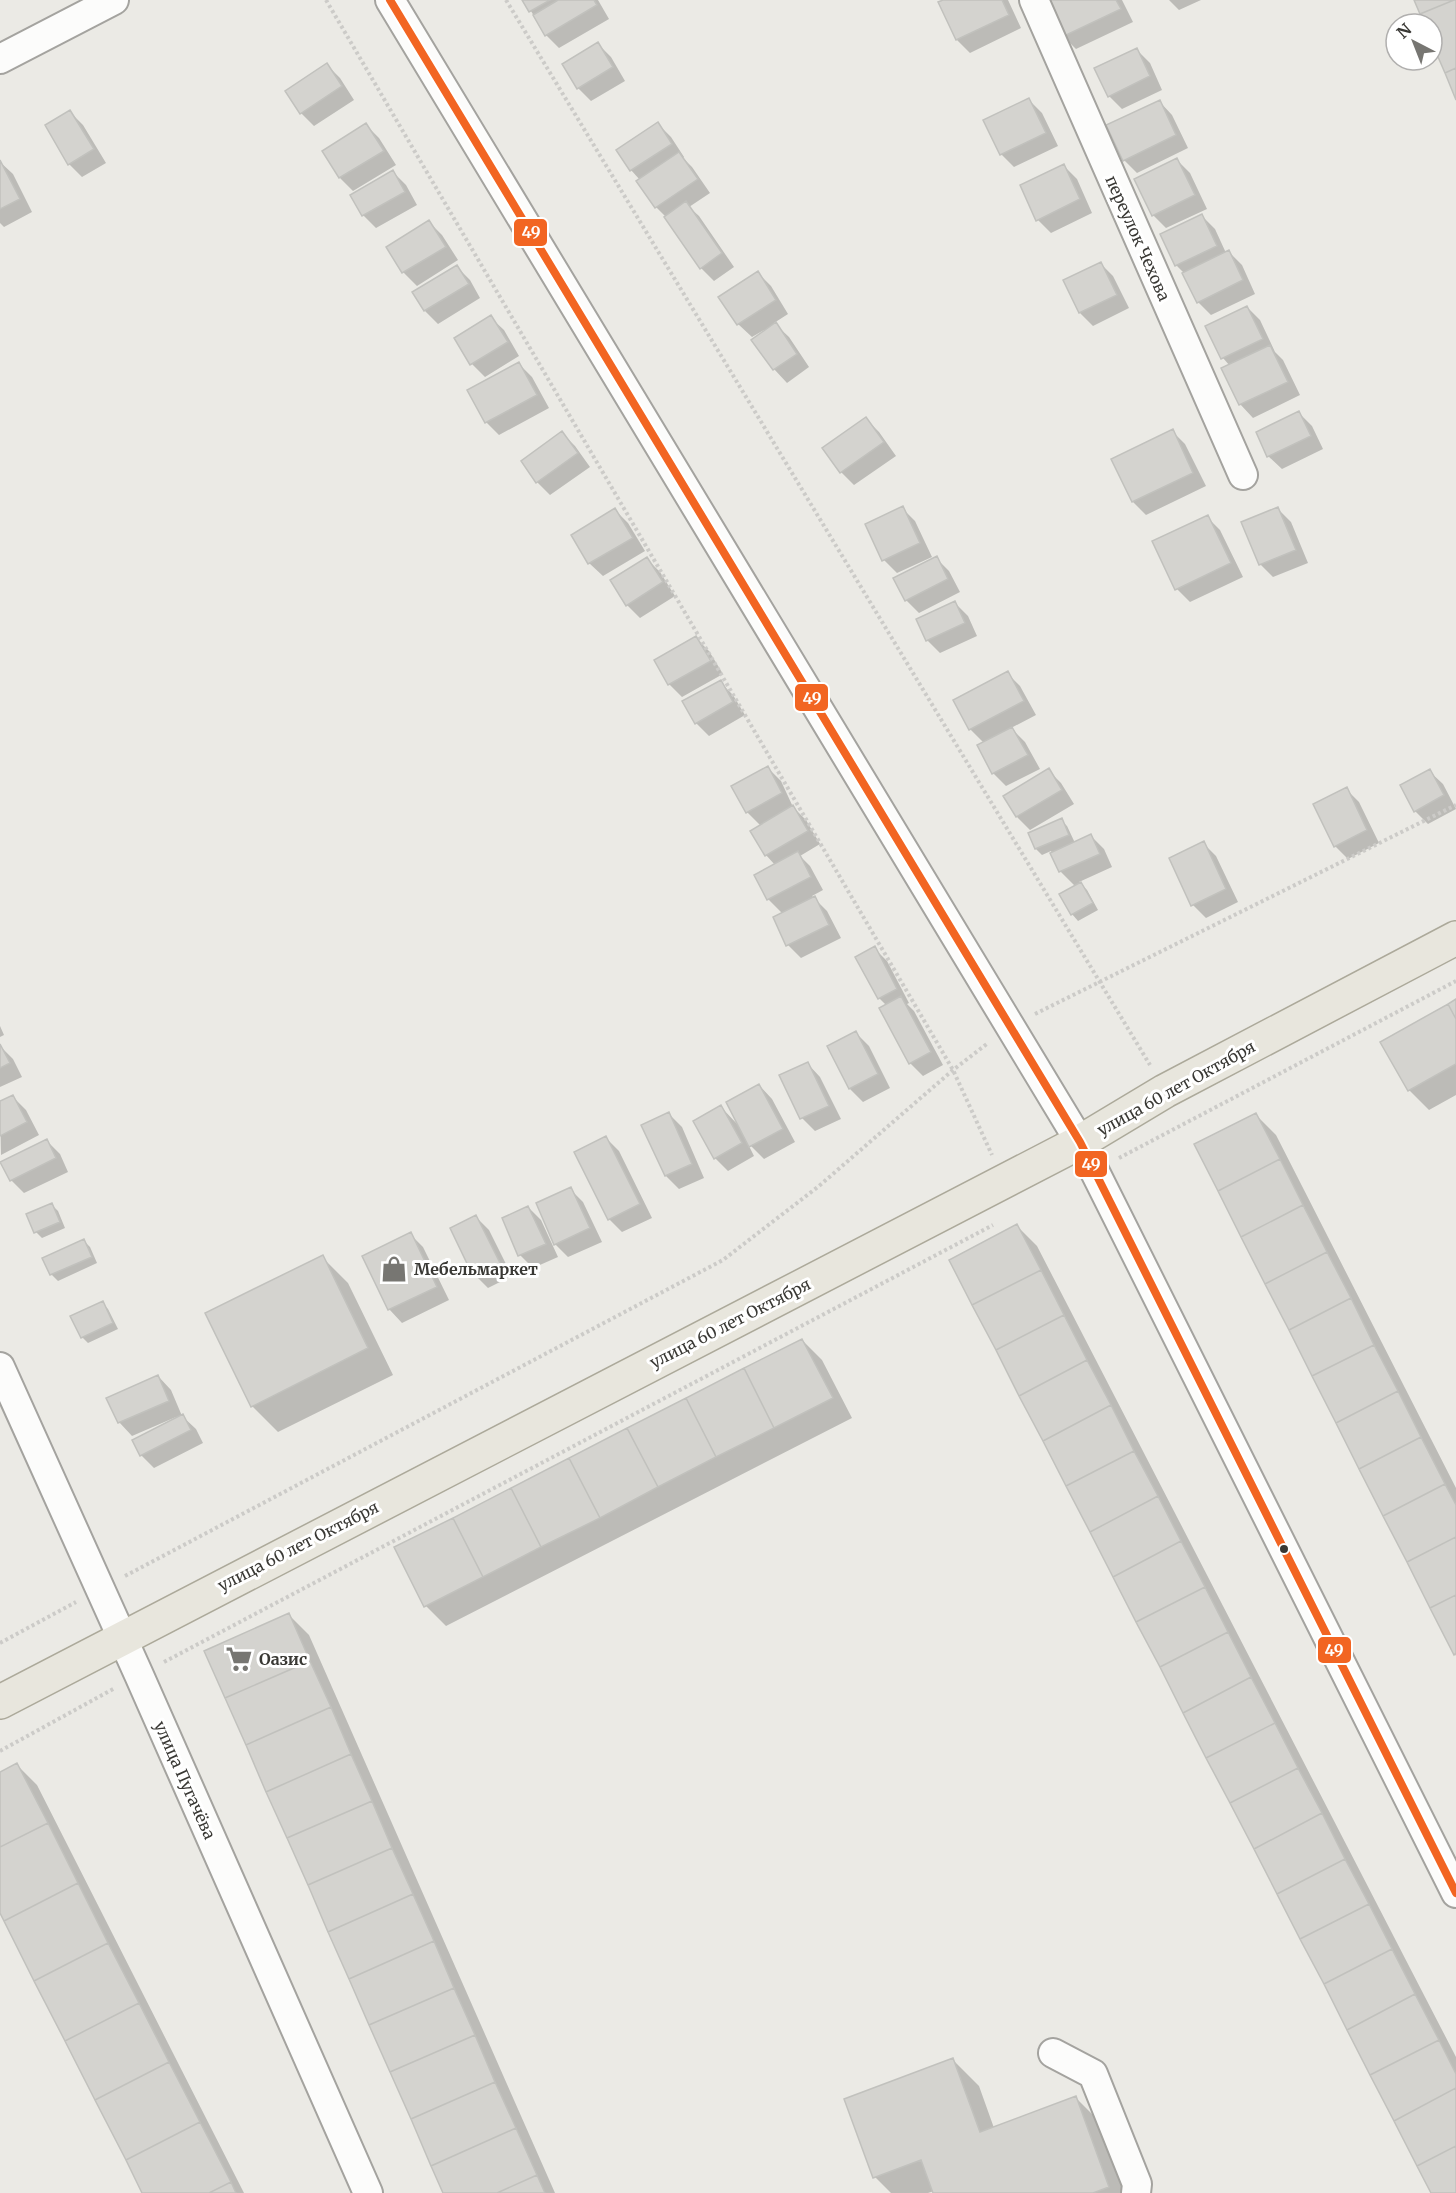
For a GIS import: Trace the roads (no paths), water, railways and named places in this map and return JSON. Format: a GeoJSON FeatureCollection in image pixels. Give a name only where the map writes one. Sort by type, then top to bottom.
{"type":"FeatureCollection","features":[{"type":"Feature","properties":{"kind":"main road","name":"улица 60 лет Октября"},"geometry":{"type":"LineString","coordinates":[[0,1701],[1080,1142],[1165,1091],[1456,938]]}},
{"type":"Feature","properties":{"kind":"street"},"geometry":{"type":"LineString","coordinates":[[0,60],[114,0]]}},
{"type":"Feature","properties":{"kind":"street"},"geometry":{"type":"LineString","coordinates":[[390,0],[1080,1142],[1456,1893]]}},
{"type":"Feature","properties":{"kind":"street","name":"переулок Чехова"},"geometry":{"type":"LineString","coordinates":[[1034,0],[1243,475]]}},
{"type":"Feature","properties":{"kind":"street","name":"улица Пугачёва"},"geometry":{"type":"LineString","coordinates":[[0,1367],[368,2193]]}},
{"type":"Feature","properties":{"kind":"street"},"geometry":{"type":"LineString","coordinates":[[1053,2053],[1092,2074],[1137,2184],[1136,2193]]}},
{"type":"Feature","properties":{"kind":"place","name":"Мебельмаркет"},"geometry":{"type":"Point","coordinates":[394,1269]}},
{"type":"Feature","properties":{"kind":"place","name":"Оазис"},"geometry":{"type":"Point","coordinates":[239,1659]}}]}
